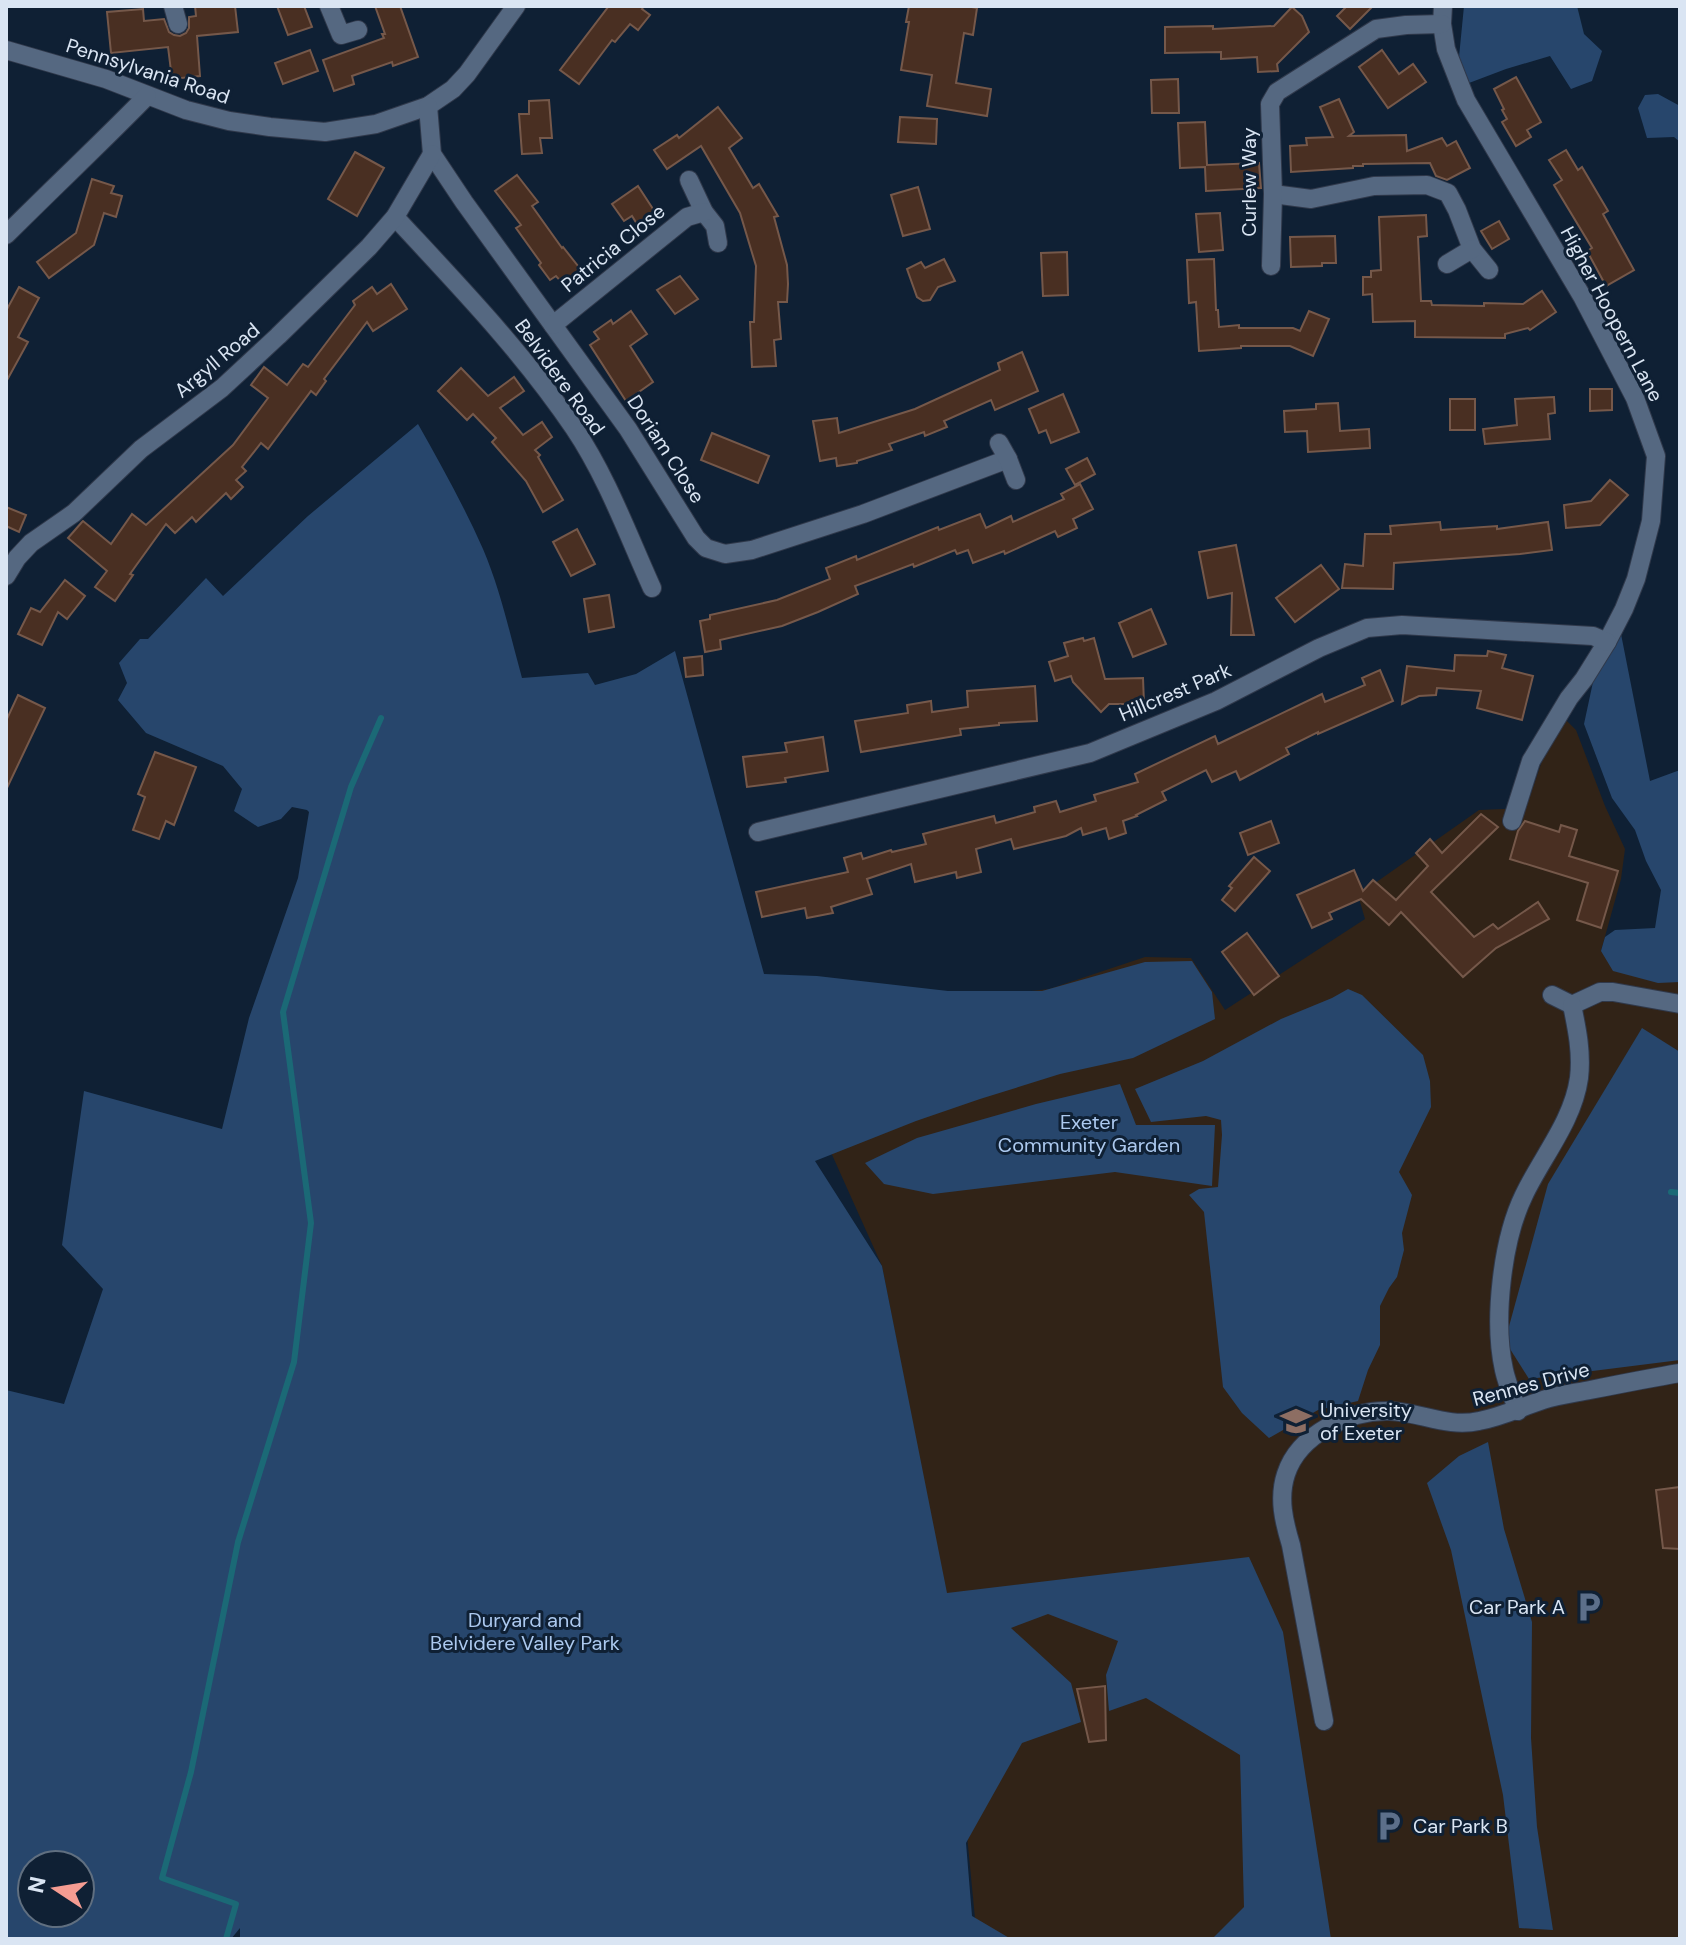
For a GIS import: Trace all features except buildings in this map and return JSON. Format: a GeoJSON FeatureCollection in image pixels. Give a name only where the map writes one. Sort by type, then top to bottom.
{"type":"FeatureCollection","features":[{"type":"Feature","properties":{"kind":"street"},"geometry":{"type":"LineString","coordinates":[[329,6],[341,35],[358,30]]}},
{"type":"Feature","properties":{"kind":"street","name":"Pennsylvania Road"},"geometry":{"type":"LineString","coordinates":[[6,50],[106,79],[186,110],[229,121],[325,132],[376,124],[428,106],[453,89],[467,74],[516,6]]}},
{"type":"Feature","properties":{"kind":"street","name":"Higher Hoopern Lane"},"geometry":{"type":"LineString","coordinates":[[1443,15],[1446,49],[1466,100],[1583,298],[1635,398],[1656,456],[1651,521],[1643,556],[1624,609],[1607,642],[1531,761],[1512,821]]}},
{"type":"Feature","properties":{"kind":"street","name":"Curlew Way"},"geometry":{"type":"LineString","coordinates":[[1271,266],[1273,194],[1270,104],[1277,92],[1376,29],[1443,15]]}},
{"type":"Feature","properties":{"kind":"street"},"geometry":{"type":"LineString","coordinates":[[6,235],[147,96]]}},
{"type":"Feature","properties":{"kind":"street","name":"Doriam Close"},"geometry":{"type":"LineString","coordinates":[[428,106],[432,154],[628,429],[696,538],[706,548],[725,554],[752,550],[863,514],[1003,451],[1016,480]]}},
{"type":"Feature","properties":{"kind":"street","name":"Argyll Road"},"geometry":{"type":"LineString","coordinates":[[6,576],[31,543],[74,513],[141,449],[222,388],[369,247],[395,217],[432,154]]}},
{"type":"Feature","properties":{"kind":"street"},"geometry":{"type":"LineString","coordinates":[[689,180],[704,212],[715,226],[718,243]]}},
{"type":"Feature","properties":{"kind":"street"},"geometry":{"type":"LineString","coordinates":[[1273,194],[1311,199],[1374,186],[1427,185],[1448,193],[1472,249],[1489,270]]}},
{"type":"Feature","properties":{"kind":"street","name":"Patricia Close"},"geometry":{"type":"LineString","coordinates":[[553,325],[687,217],[704,212]]}},
{"type":"Feature","properties":{"kind":"street","name":"Belvidere Road"},"geometry":{"type":"LineString","coordinates":[[395,217],[524,359],[576,430],[606,485],[652,588]]}},
{"type":"Feature","properties":{"kind":"street"},"geometry":{"type":"LineString","coordinates":[[1447,264],[1472,249]]}},
{"type":"Feature","properties":{"kind":"street","name":"Hillcrest Park"},"geometry":{"type":"LineString","coordinates":[[758,832],[1090,753],[1216,701],[1319,648],[1367,628],[1402,625],[1593,636],[1607,642]]}},
{"type":"Feature","properties":{"kind":"street"},"geometry":{"type":"LineString","coordinates":[[1572,1005],[1600,992],[1680,1004]]}},
{"type":"Feature","properties":{"kind":"street"},"geometry":{"type":"LineString","coordinates":[[1552,995],[1572,1005]]}},
{"type":"Feature","properties":{"kind":"street"},"geometry":{"type":"LineString","coordinates":[[1518,1411],[1504,1370],[1499,1327],[1504,1263],[1511,1228],[1523,1195],[1569,1112],[1578,1082],[1579,1041],[1572,1005]]}},
{"type":"Feature","properties":{"kind":"street","name":"Rennes Drive"},"geometry":{"type":"LineString","coordinates":[[1324,1721],[1291,1545],[1282,1518],[1286,1475],[1304,1445],[1327,1428],[1372,1412],[1408,1413],[1459,1424],[1478,1422],[1544,1400],[1680,1373]]}},
{"type":"Feature","properties":{"kind":"shaded area","name":"University of Exeter"},"geometry":{"type":"Polygon","coordinates":[[[1566,720],[1576,730],[1625,849],[1621,879],[1601,951],[1680,959],[1680,1939],[977,1939],[942,1576],[882,1266],[789,1059],[949,1000],[1049,989],[1145,957],[1191,958],[1225,1010],[1365,919],[1358,895],[1479,810],[1526,808],[1546,749],[1566,720]]]}},
{"type":"Feature","properties":{"kind":"green space"},"geometry":{"type":"Polygon","coordinates":[[[1464,6],[1577,6],[1584,34],[1602,51],[1592,81],[1571,89],[1550,56],[1469,83],[1459,57],[1464,6]]]}},
{"type":"Feature","properties":{"kind":"green space"},"geometry":{"type":"Polygon","coordinates":[[[1658,94],[1680,106],[1680,142],[1674,137],[1647,138],[1638,108],[1645,95],[1658,94]]]}},
{"type":"Feature","properties":{"kind":"green space","name":"Duryard and Belvidere Valley Park"},"geometry":{"type":"Polygon","coordinates":[[[418,424],[483,549],[522,678],[588,673],[595,685],[636,674],[675,651],[764,974],[817,976],[948,991],[1042,991],[1145,962],[1192,961],[1212,992],[1215,1019],[1133,1058],[1060,1074],[980,1099],[815,1161],[882,1266],[947,1593],[1249,1557],[1283,1632],[1331,1939],[1212,1939],[1244,1907],[1240,1755],[1146,1698],[1109,1711],[1106,1675],[1118,1641],[1048,1614],[1011,1628],[1071,1683],[1081,1722],[1022,1743],[966,1843],[972,1916],[1011,1939],[240,1939],[240,1928],[231,1939],[6,1939],[6,1390],[64,1404],[103,1289],[62,1245],[84,1091],[222,1129],[249,1018],[298,878],[309,812],[292,807],[281,819],[258,827],[234,811],[242,789],[223,766],[146,733],[118,700],[127,683],[119,663],[140,639],[148,639],[206,578],[223,596],[308,516],[418,424]]]}},
{"type":"Feature","properties":{"kind":"green space"},"geometry":{"type":"Polygon","coordinates":[[[1621,634],[1650,781],[1680,770],[1680,982],[1658,983],[1613,971],[1601,951],[1605,937],[1615,930],[1655,928],[1661,890],[1635,830],[1612,798],[1584,724],[1593,682],[1621,634]]]}},
{"type":"Feature","properties":{"kind":"green space"},"geometry":{"type":"Polygon","coordinates":[[[1348,989],[1362,995],[1423,1055],[1430,1081],[1431,1107],[1399,1172],[1412,1195],[1402,1233],[1404,1250],[1397,1277],[1380,1306],[1380,1345],[1358,1401],[1318,1410],[1269,1438],[1242,1413],[1223,1387],[1204,1212],[1189,1195],[1199,1189],[1218,1187],[1221,1120],[1206,1116],[1151,1122],[1135,1089],[1203,1061],[1281,1019],[1348,989]]]}},
{"type":"Feature","properties":{"kind":"green space"},"geometry":{"type":"Polygon","coordinates":[[[1642,1028],[1680,1052],[1680,1360],[1529,1379],[1505,1341],[1548,1184],[1642,1028]]]}},
{"type":"Feature","properties":{"kind":"green space","name":"Exeter Community Garden"},"geometry":{"type":"Polygon","coordinates":[[[1120,1084],[1136,1125],[1215,1125],[1212,1186],[1115,1172],[933,1194],[884,1184],[865,1163],[917,1138],[1120,1084]]]}},
{"type":"Feature","properties":{"kind":"green space"},"geometry":{"type":"Polygon","coordinates":[[[1488,1442],[1504,1529],[1532,1622],[1531,1738],[1537,1827],[1553,1930],[1519,1928],[1503,1795],[1451,1550],[1427,1483],[1459,1456],[1488,1442]]]}},
{"type":"Feature","properties":{"kind":"waterway"},"geometry":{"type":"LineString","coordinates":[[226,1939],[236,1904],[162,1878],[191,1772],[238,1542],[294,1362],[311,1223],[283,1012],[351,787],[381,718]]}},
{"type":"Feature","properties":{"kind":"waterway"},"geometry":{"type":"LineString","coordinates":[[1671,1192],[1680,1193]]}},
{"type":"Feature","properties":{"kind":"place","name":"University of Exeter"},"geometry":{"type":"Point","coordinates":[1296,1421]}},
{"type":"Feature","properties":{"kind":"place","name":"Car Park A"},"geometry":{"type":"Point","coordinates":[1589,1607]}},
{"type":"Feature","properties":{"kind":"place","name":"Car Park B"},"geometry":{"type":"Point","coordinates":[1389,1826]}}]}
